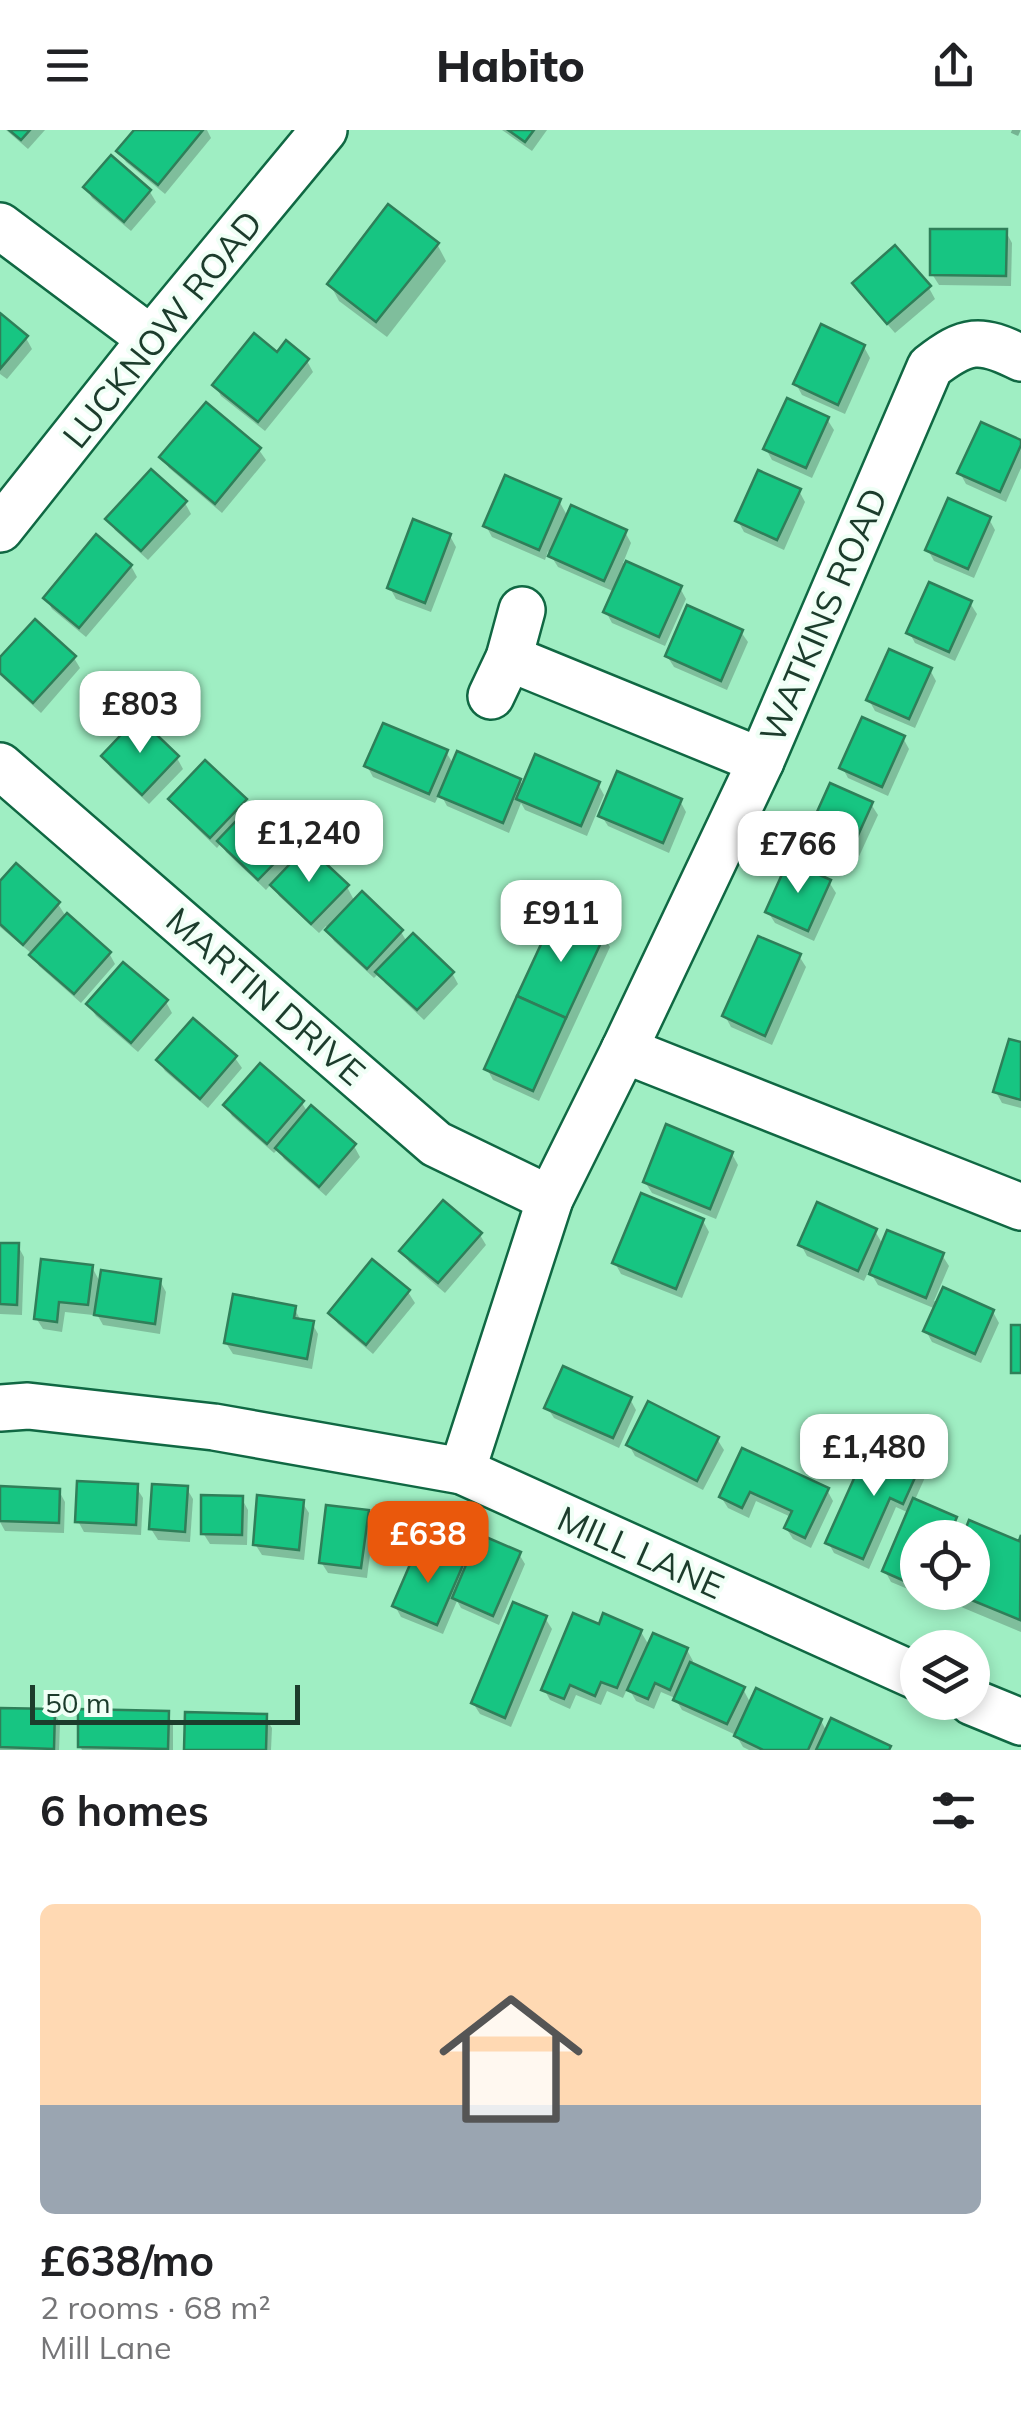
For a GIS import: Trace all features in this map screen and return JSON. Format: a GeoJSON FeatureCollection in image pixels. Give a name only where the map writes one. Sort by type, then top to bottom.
{"type":"FeatureCollection","features":[{"type":"Feature","properties":{"kind":"street","name":"LUCKNOW ROAD"},"geometry":{"type":"LineString","coordinates":[[0,529],[324,130]]}},
{"type":"Feature","properties":{"kind":"street"},"geometry":{"type":"LineString","coordinates":[[0,226],[151,339]]}},
{"type":"Feature","properties":{"kind":"street","name":"WATKINS ROAD"},"geometry":{"type":"LineString","coordinates":[[462,1470],[550,1200],[761,761],[930,368],[952,350],[971,342],[997,346],[1021,358]]}},
{"type":"Feature","properties":{"kind":"street"},"geometry":{"type":"LineString","coordinates":[[522,610],[500,677],[761,761]]}},
{"type":"Feature","properties":{"kind":"street","name":"MARTIN DRIVE"},"geometry":{"type":"LineString","coordinates":[[0,766],[436,1144],[550,1200]]}},
{"type":"Feature","properties":{"kind":"street"},"geometry":{"type":"LineString","coordinates":[[624,1050],[1021,1207]]}},
{"type":"Feature","properties":{"kind":"street","name":"MILL LANE"},"geometry":{"type":"LineString","coordinates":[[0,1408],[28,1406],[214,1427],[462,1470],[900,1669]]}},
{"type":"Feature","properties":{"kind":"street"},"geometry":{"type":"LineString","coordinates":[[990,1709],[1021,1722]]}},
{"type":"Feature","properties":{"kind":"path"},"geometry":{"type":"LineString","coordinates":[[1012,130],[1021,134]]}},
{"type":"Feature","properties":{"kind":"building"},"geometry":{"type":"Polygon","coordinates":[[[9,130],[30,130],[21,140],[9,130]]]}},
{"type":"Feature","properties":{"kind":"building"},"geometry":{"type":"Polygon","coordinates":[[[134,130],[203,130],[158,185],[116,151],[134,130]]]}},
{"type":"Feature","properties":{"kind":"building"},"geometry":{"type":"Polygon","coordinates":[[[508,130],[534,130],[525,142],[508,130]]]}},
{"type":"Feature","properties":{"kind":"building"},"geometry":{"type":"Polygon","coordinates":[[[111,155],[151,190],[124,222],[83,187],[111,155]]]}},
{"type":"Feature","properties":{"kind":"building"},"geometry":{"type":"Polygon","coordinates":[[[388,204],[439,243],[376,322],[327,284],[388,204]]]}},
{"type":"Feature","properties":{"kind":"building"},"geometry":{"type":"Polygon","coordinates":[[[930,229],[1007,229],[1006,276],[930,275],[930,229]]]}},
{"type":"Feature","properties":{"kind":"building"},"geometry":{"type":"Polygon","coordinates":[[[895,245],[931,286],[887,324],[852,283],[895,245]]]}},
{"type":"Feature","properties":{"kind":"building"},"geometry":{"type":"Polygon","coordinates":[[[0,313],[28,336],[0,369],[0,313]]]}},
{"type":"Feature","properties":{"kind":"building"},"geometry":{"type":"Polygon","coordinates":[[[821,324],[865,345],[838,405],[793,384],[821,324]]]}},
{"type":"Feature","properties":{"kind":"building"},"geometry":{"type":"Polygon","coordinates":[[[254,333],[277,352],[286,340],[309,359],[258,422],[212,385],[254,333]]]}},
{"type":"Feature","properties":{"kind":"building"},"geometry":{"type":"Polygon","coordinates":[[[787,398],[829,417],[806,468],[763,449],[787,398]]]}},
{"type":"Feature","properties":{"kind":"building"},"geometry":{"type":"Polygon","coordinates":[[[206,402],[261,448],[215,504],[159,457],[206,402]]]}},
{"type":"Feature","properties":{"kind":"building"},"geometry":{"type":"Polygon","coordinates":[[[981,422],[1021,440],[1000,492],[957,473],[981,422]]]}},
{"type":"Feature","properties":{"kind":"building"},"geometry":{"type":"Polygon","coordinates":[[[151,469],[187,501],[141,551],[105,519],[151,469]]]}},
{"type":"Feature","properties":{"kind":"building"},"geometry":{"type":"Polygon","coordinates":[[[758,470],[801,489],[777,540],[735,521],[758,470]]]}},
{"type":"Feature","properties":{"kind":"building"},"geometry":{"type":"Polygon","coordinates":[[[505,475],[561,499],[539,550],[483,526],[505,475]]]}},
{"type":"Feature","properties":{"kind":"building"},"geometry":{"type":"Polygon","coordinates":[[[948,498],[991,517],[968,569],[925,550],[948,498]]]}},
{"type":"Feature","properties":{"kind":"building"},"geometry":{"type":"Polygon","coordinates":[[[571,505],[627,530],[604,581],[548,556],[571,505]]]}},
{"type":"Feature","properties":{"kind":"building"},"geometry":{"type":"Polygon","coordinates":[[[413,519],[451,534],[425,603],[387,588],[413,519]]]}},
{"type":"Feature","properties":{"kind":"building"},"geometry":{"type":"Polygon","coordinates":[[[96,534],[132,565],[79,628],[43,598],[96,534]]]}},
{"type":"Feature","properties":{"kind":"building"},"geometry":{"type":"Polygon","coordinates":[[[626,561],[682,586],[659,637],[603,612],[626,561]]]}},
{"type":"Feature","properties":{"kind":"building"},"geometry":{"type":"Polygon","coordinates":[[[929,582],[972,601],[949,652],[906,633],[929,582]]]}},
{"type":"Feature","properties":{"kind":"building"},"geometry":{"type":"Polygon","coordinates":[[[687,605],[743,630],[721,681],[665,656],[687,605]]]}},
{"type":"Feature","properties":{"kind":"building"},"geometry":{"type":"Polygon","coordinates":[[[35,619],[76,656],[33,703],[0,673],[0,657],[35,619]]]}},
{"type":"Feature","properties":{"kind":"building"},"geometry":{"type":"Polygon","coordinates":[[[889,649],[932,668],[909,719],[866,700],[889,649]]]}},
{"type":"Feature","properties":{"kind":"building"},"geometry":{"type":"Polygon","coordinates":[[[138,717],[179,756],[142,795],[101,756],[138,717]]]}},
{"type":"Feature","properties":{"kind":"building"},"geometry":{"type":"Polygon","coordinates":[[[862,717],[905,736],[882,787],[839,768],[862,717]]]}},
{"type":"Feature","properties":{"kind":"building"},"geometry":{"type":"Polygon","coordinates":[[[383,723],[448,750],[429,794],[364,766],[383,723]]]}},
{"type":"Feature","properties":{"kind":"building"},"geometry":{"type":"Polygon","coordinates":[[[457,751],[521,779],[503,823],[438,796],[457,751]]]}},
{"type":"Feature","properties":{"kind":"building"},"geometry":{"type":"Polygon","coordinates":[[[535,754],[600,782],[581,826],[516,799],[535,754]]]}},
{"type":"Feature","properties":{"kind":"building"},"geometry":{"type":"Polygon","coordinates":[[[205,760],[247,799],[210,838],[168,799],[205,760]]]}},
{"type":"Feature","properties":{"kind":"building"},"geometry":{"type":"Polygon","coordinates":[[[617,771],[682,799],[663,843],[598,816],[617,771]]]}},
{"type":"Feature","properties":{"kind":"building"},"geometry":{"type":"Polygon","coordinates":[[[830,783],[873,802],[850,853],[807,834],[830,783]]]}},
{"type":"Feature","properties":{"kind":"building"},"geometry":{"type":"Polygon","coordinates":[[[254,802],[296,841],[258,880],[217,841],[254,802]]]}},
{"type":"Feature","properties":{"kind":"building"},"geometry":{"type":"Polygon","coordinates":[[[307,846],[349,885],[311,924],[270,885],[307,846]]]}},
{"type":"Feature","properties":{"kind":"building"},"geometry":{"type":"Polygon","coordinates":[[[788,861],[831,880],[808,931],[765,912],[788,861]]]}},
{"type":"Feature","properties":{"kind":"building"},"geometry":{"type":"Polygon","coordinates":[[[16,863],[60,902],[23,945],[0,924],[0,881],[16,863]]]}},
{"type":"Feature","properties":{"kind":"building"},"geometry":{"type":"Polygon","coordinates":[[[362,891],[403,930],[367,969],[325,930],[362,891]]]}},
{"type":"Feature","properties":{"kind":"building"},"geometry":{"type":"Polygon","coordinates":[[[556,912],[605,934],[566,1018],[517,996],[556,912]]]}},
{"type":"Feature","properties":{"kind":"building"},"geometry":{"type":"Polygon","coordinates":[[[67,913],[111,952],[74,994],[29,955],[67,913]]]}},
{"type":"Feature","properties":{"kind":"building"},"geometry":{"type":"Polygon","coordinates":[[[413,933],[454,972],[417,1010],[375,972],[413,933]]]}},
{"type":"Feature","properties":{"kind":"building"},"geometry":{"type":"Polygon","coordinates":[[[758,936],[801,954],[765,1036],[722,1016],[758,936]]]}},
{"type":"Feature","properties":{"kind":"building"},"geometry":{"type":"Polygon","coordinates":[[[123,962],[168,1000],[131,1043],[86,1004],[123,962]]]}},
{"type":"Feature","properties":{"kind":"building"},"geometry":{"type":"Polygon","coordinates":[[[517,996],[566,1018],[533,1091],[484,1069],[517,996]]]}},
{"type":"Feature","properties":{"kind":"building"},"geometry":{"type":"Polygon","coordinates":[[[193,1018],[237,1056],[200,1099],[156,1060],[193,1018]]]}},
{"type":"Feature","properties":{"kind":"building"},"geometry":{"type":"Polygon","coordinates":[[[1009,1039],[1021,1042],[1021,1100],[993,1092],[1009,1039]]]}},
{"type":"Feature","properties":{"kind":"building"},"geometry":{"type":"Polygon","coordinates":[[[260,1063],[304,1101],[267,1144],[223,1105],[260,1063]]]}},
{"type":"Feature","properties":{"kind":"building"},"geometry":{"type":"Polygon","coordinates":[[[311,1105],[356,1144],[319,1187],[275,1148],[311,1105]]]}},
{"type":"Feature","properties":{"kind":"building"},"geometry":{"type":"Polygon","coordinates":[[[666,1124],[733,1152],[710,1209],[643,1182],[666,1124]]]}},
{"type":"Feature","properties":{"kind":"building"},"geometry":{"type":"Polygon","coordinates":[[[641,1193],[704,1219],[676,1289],[612,1263],[641,1193]]]}},
{"type":"Feature","properties":{"kind":"building"},"geometry":{"type":"Polygon","coordinates":[[[443,1200],[482,1233],[438,1283],[399,1251],[443,1200]]]}},
{"type":"Feature","properties":{"kind":"building"},"geometry":{"type":"Polygon","coordinates":[[[817,1202],[877,1229],[858,1271],[798,1245],[817,1202]]]}},
{"type":"Feature","properties":{"kind":"building"},"geometry":{"type":"Polygon","coordinates":[[[887,1230],[944,1253],[926,1298],[869,1274],[887,1230]]]}},
{"type":"Feature","properties":{"kind":"building"},"geometry":{"type":"Polygon","coordinates":[[[0,1243],[19,1243],[17,1305],[0,1304],[0,1243]]]}},
{"type":"Feature","properties":{"kind":"building"},"geometry":{"type":"Polygon","coordinates":[[[41,1259],[93,1265],[88,1305],[59,1302],[57,1322],[34,1319],[41,1259]]]}},
{"type":"Feature","properties":{"kind":"building"},"geometry":{"type":"Polygon","coordinates":[[[372,1259],[410,1290],[366,1345],[328,1313],[372,1259]]]}},
{"type":"Feature","properties":{"kind":"building"},"geometry":{"type":"Polygon","coordinates":[[[101,1270],[161,1279],[155,1324],[94,1315],[101,1270]]]}},
{"type":"Feature","properties":{"kind":"building"},"geometry":{"type":"Polygon","coordinates":[[[943,1287],[994,1310],[975,1354],[923,1331],[943,1287]]]}},
{"type":"Feature","properties":{"kind":"building"},"geometry":{"type":"Polygon","coordinates":[[[233,1294],[296,1306],[294,1318],[314,1321],[307,1359],[224,1343],[233,1294]]]}},
{"type":"Feature","properties":{"kind":"building"},"geometry":{"type":"Polygon","coordinates":[[[1011,1325],[1021,1325],[1021,1373],[1011,1373],[1011,1325]]]}},
{"type":"Feature","properties":{"kind":"building"},"geometry":{"type":"Polygon","coordinates":[[[563,1366],[632,1397],[613,1438],[544,1408],[563,1366]]]}},
{"type":"Feature","properties":{"kind":"building"},"geometry":{"type":"Polygon","coordinates":[[[648,1401],[719,1437],[697,1481],[626,1445],[648,1401]]]}},
{"type":"Feature","properties":{"kind":"building"},"geometry":{"type":"Polygon","coordinates":[[[901,1439],[927,1451],[903,1504],[890,1498],[863,1559],[825,1543],[861,1463],[885,1474],[901,1439]]]}},
{"type":"Feature","properties":{"kind":"building"},"geometry":{"type":"Polygon","coordinates":[[[742,1448],[829,1488],[805,1538],[784,1528],[792,1511],[750,1492],[742,1508],[719,1497],[742,1448]]]}},
{"type":"Feature","properties":{"kind":"building"},"geometry":{"type":"Polygon","coordinates":[[[77,1481],[138,1484],[136,1525],[75,1522],[77,1481]]]}},
{"type":"Feature","properties":{"kind":"building"},"geometry":{"type":"Polygon","coordinates":[[[152,1484],[188,1486],[185,1532],[149,1529],[152,1484]]]}},
{"type":"Feature","properties":{"kind":"building"},"geometry":{"type":"Polygon","coordinates":[[[0,1486],[60,1489],[59,1523],[0,1521],[0,1486]]]}},
{"type":"Feature","properties":{"kind":"building"},"geometry":{"type":"Polygon","coordinates":[[[201,1495],[243,1496],[242,1535],[201,1534],[201,1495]]]}},
{"type":"Feature","properties":{"kind":"building"},"geometry":{"type":"Polygon","coordinates":[[[257,1495],[304,1500],[299,1550],[253,1545],[257,1495]]]}},
{"type":"Feature","properties":{"kind":"building"},"geometry":{"type":"Polygon","coordinates":[[[913,1498],[957,1517],[956,1520],[904,1520],[913,1498]]]}},
{"type":"Feature","properties":{"kind":"building"},"geometry":{"type":"Polygon","coordinates":[[[326,1505],[369,1510],[361,1568],[319,1563],[326,1505]]]}},
{"type":"Feature","properties":{"kind":"building"},"geometry":{"type":"Polygon","coordinates":[[[900,1529],[900,1579],[882,1571],[900,1529]]]}},
{"type":"Feature","properties":{"kind":"building"},"geometry":{"type":"Polygon","coordinates":[[[990,1529],[1019,1541],[1021,1535],[1020,1620],[990,1608],[990,1529]]]}},
{"type":"Feature","properties":{"kind":"building"},"geometry":{"type":"Polygon","coordinates":[[[479,1534],[521,1552],[493,1616],[452,1598],[479,1534]]]}},
{"type":"Feature","properties":{"kind":"building"},"geometry":{"type":"Polygon","coordinates":[[[418,1546],[463,1565],[437,1625],[392,1606],[418,1546]]]}},
{"type":"Feature","properties":{"kind":"building"},"geometry":{"type":"Polygon","coordinates":[[[513,1602],[547,1616],[505,1718],[471,1703],[513,1602]]]}},
{"type":"Feature","properties":{"kind":"building"},"geometry":{"type":"Polygon","coordinates":[[[573,1613],[599,1624],[603,1613],[642,1630],[617,1688],[601,1682],[595,1696],[570,1685],[564,1699],[541,1690],[573,1613]]]}},
{"type":"Feature","properties":{"kind":"building"},"geometry":{"type":"Polygon","coordinates":[[[653,1633],[688,1648],[670,1690],[655,1683],[648,1699],[627,1690],[653,1633]]]}},
{"type":"Feature","properties":{"kind":"building"},"geometry":{"type":"Polygon","coordinates":[[[690,1662],[745,1687],[727,1724],[673,1700],[690,1662]]]}},
{"type":"Feature","properties":{"kind":"building"},"geometry":{"type":"Polygon","coordinates":[[[756,1688],[822,1719],[808,1750],[763,1750],[734,1736],[756,1688]]]}},
{"type":"Feature","properties":{"kind":"building"},"geometry":{"type":"Polygon","coordinates":[[[0,1708],[55,1709],[54,1749],[0,1747],[0,1708]]]}},
{"type":"Feature","properties":{"kind":"building"},"geometry":{"type":"Polygon","coordinates":[[[78,1709],[169,1711],[168,1749],[78,1747],[78,1709]]]}},
{"type":"Feature","properties":{"kind":"building"},"geometry":{"type":"Polygon","coordinates":[[[185,1712],[267,1714],[266,1750],[184,1750],[185,1712]]]}},
{"type":"Feature","properties":{"kind":"building"},"geometry":{"type":"Polygon","coordinates":[[[831,1718],[891,1746],[889,1750],[816,1750],[831,1718]]]}}]}
